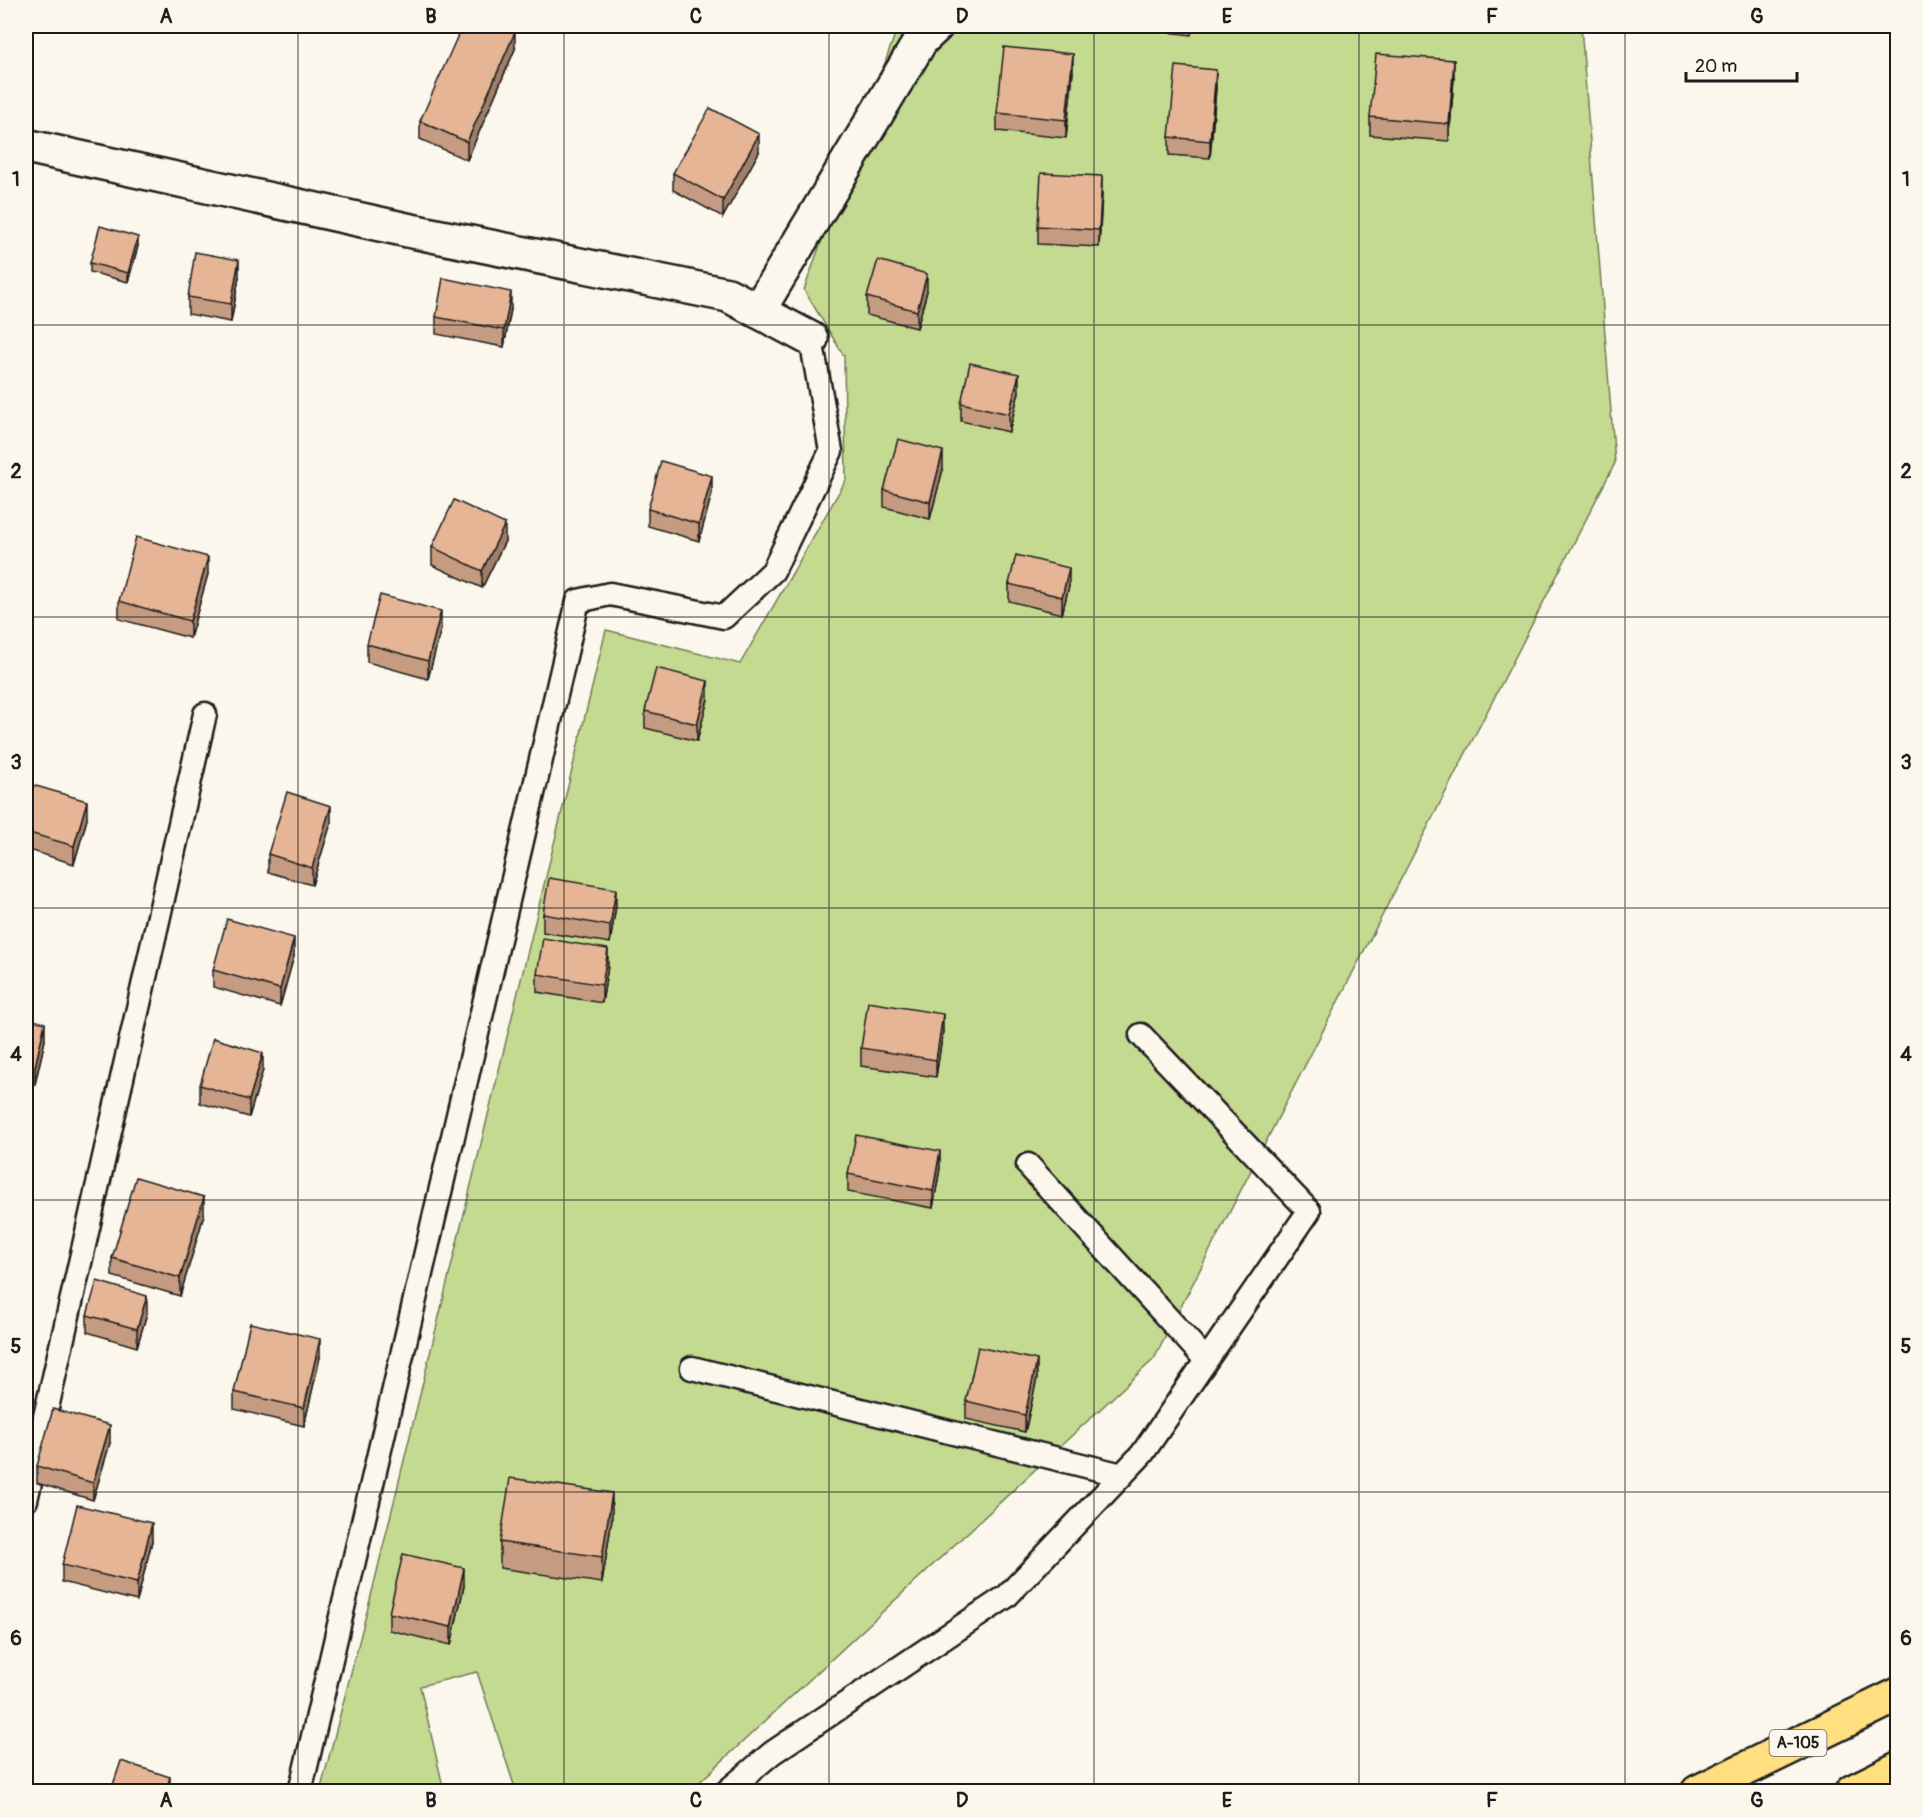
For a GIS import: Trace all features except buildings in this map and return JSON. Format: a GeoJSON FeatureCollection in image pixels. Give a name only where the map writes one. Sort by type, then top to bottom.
{"type":"FeatureCollection","features":[{"type":"Feature","properties":{"kind":"highway","name":"А-105"},"geometry":{"type":"LineString","coordinates":[[1698,1791],[1898,1695]]}},
{"type":"Feature","properties":{"kind":"highway"},"geometry":{"type":"LineString","coordinates":[[1851,1791],[1898,1769]]}},
{"type":"Feature","properties":{"kind":"street"},"geometry":{"type":"LineString","coordinates":[[758,311],[921,40],[936,26]]}},
{"type":"Feature","properties":{"kind":"street"},"geometry":{"type":"LineString","coordinates":[[26,146],[407,230],[728,295],[811,339]]}},
{"type":"Feature","properties":{"kind":"lane"},"geometry":{"type":"LineString","coordinates":[[300,1791],[578,601],[610,594],[724,616],[773,571],[831,451],[811,339]]}},
{"type":"Feature","properties":{"kind":"lane"},"geometry":{"type":"LineString","coordinates":[[26,1500],[205,714]]}},
{"type":"Feature","properties":{"kind":"lane"},"geometry":{"type":"LineString","coordinates":[[726,1791],[772,1753],[1007,1596],[1142,1454],[1309,1211],[1141,1035]]}},
{"type":"Feature","properties":{"kind":"lane"},"geometry":{"type":"LineString","coordinates":[[1028,1165],[1206,1360]]}},
{"type":"Feature","properties":{"kind":"lane"},"geometry":{"type":"LineString","coordinates":[[692,1368],[1122,1474]]}},
{"type":"Feature","properties":{"kind":"green space"},"geometry":{"type":"Polygon","coordinates":[[[898,26],[1581,26],[1615,463],[1154,1359],[690,1791],[516,1791],[477,1672],[420,1686],[444,1791],[320,1792],[372,1592],[606,630],[740,664],[846,480],[844,356],[804,290],[898,26]]]}}]}
